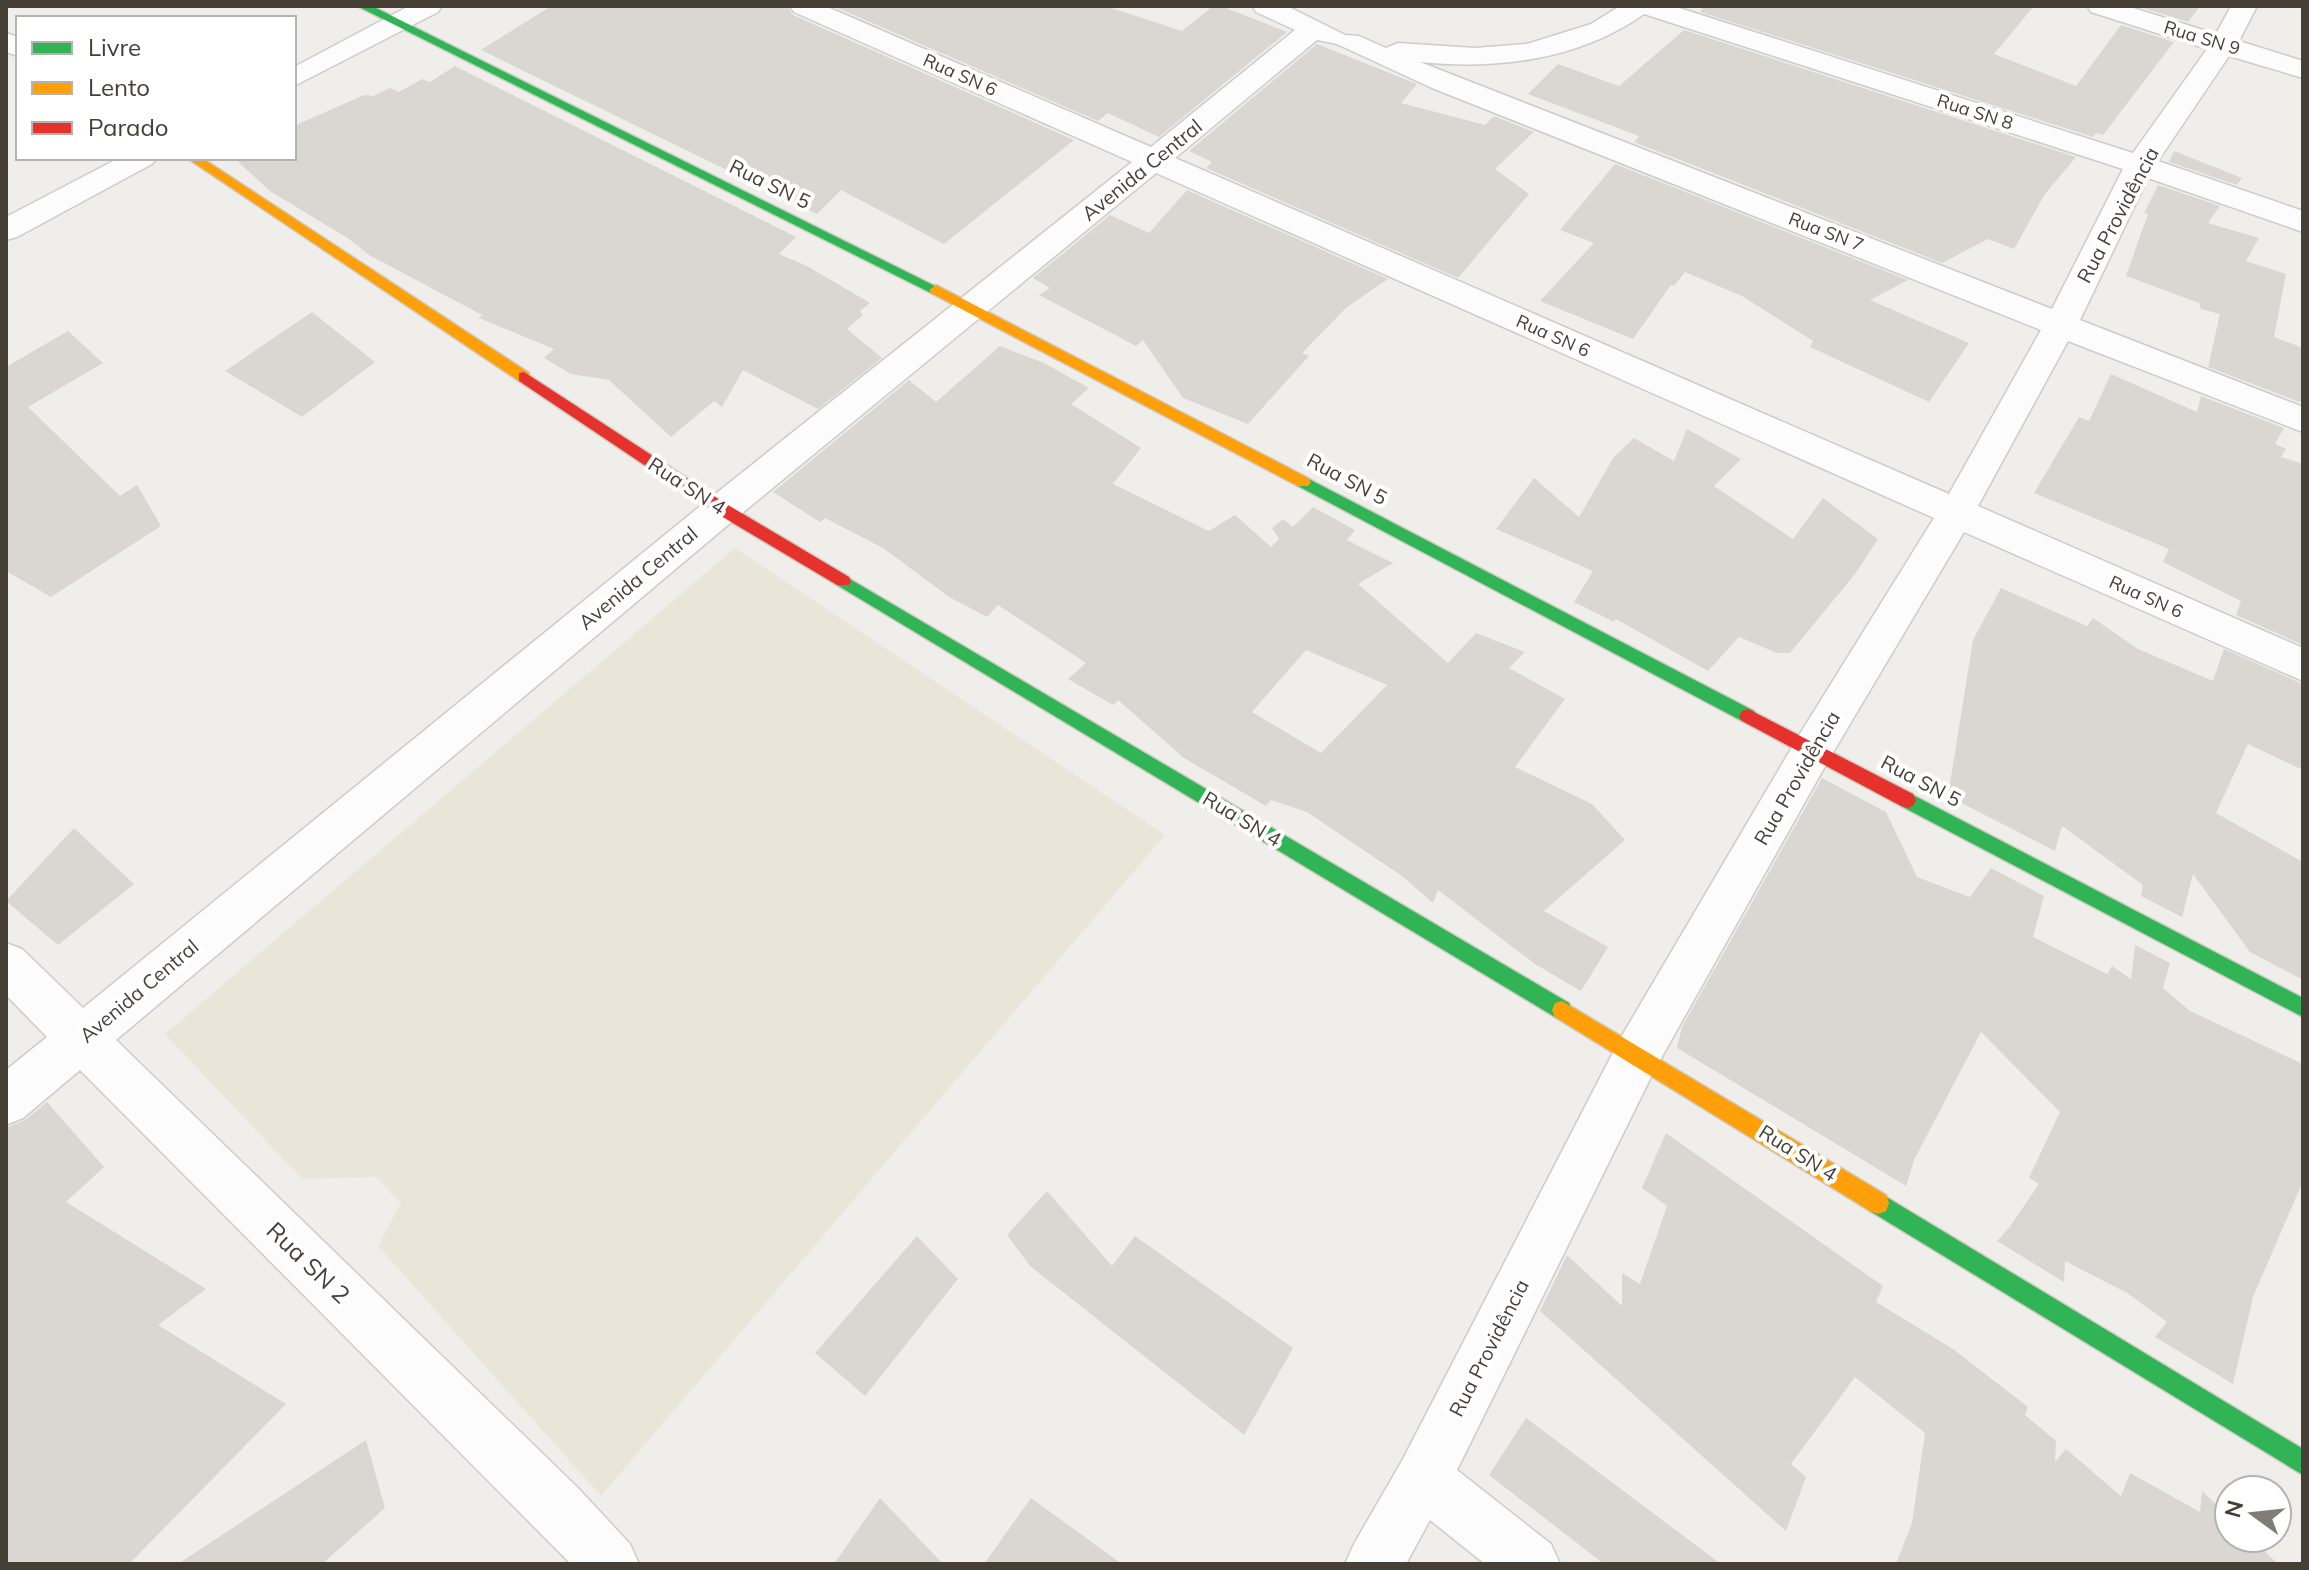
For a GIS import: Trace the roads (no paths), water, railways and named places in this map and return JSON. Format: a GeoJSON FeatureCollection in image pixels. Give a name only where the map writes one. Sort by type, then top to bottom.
{"type":"FeatureCollection","features":[{"type":"Feature","properties":{"kind":"street","name":"Rua SN 5"},"geometry":{"type":"LineString","coordinates":[[363,6],[973,308],[2303,1008]]}},
{"type":"Feature","properties":{"kind":"street"},"geometry":{"type":"LineString","coordinates":[[296,77],[429,6]]}},
{"type":"Feature","properties":{"kind":"street","name":"Rua SN 6"},"geometry":{"type":"LineString","coordinates":[[803,6],[2303,665]]}},
{"type":"Feature","properties":{"kind":"street"},"geometry":{"type":"LineString","coordinates":[[1265,6],[1312,30],[1349,42],[1416,54],[1484,56],[1548,48],[1602,30],[1638,6]]}},
{"type":"Feature","properties":{"kind":"street","name":"Rua SN 8"},"geometry":{"type":"LineString","coordinates":[[1646,6],[2140,165],[2303,222]]}},
{"type":"Feature","properties":{"kind":"street","name":"Rua SN 9"},"geometry":{"type":"LineString","coordinates":[[2100,6],[2303,70]]}},
{"type":"Feature","properties":{"kind":"street","name":"Rua Providência"},"geometry":{"type":"LineString","coordinates":[[1374,1564],[1423,1479],[1637,1055],[1813,749],[1956,513],[2061,324],[2140,165],[2223,45],[2244,6]]}},
{"type":"Feature","properties":{"kind":"street","name":"Avenida Central"},"geometry":{"type":"LineString","coordinates":[[6,1101],[722,509],[1312,30]]}},
{"type":"Feature","properties":{"kind":"street","name":"Rua SN 7"},"geometry":{"type":"LineString","coordinates":[[1349,42],[1442,82],[2303,420]]}},
{"type":"Feature","properties":{"kind":"street"},"geometry":{"type":"LineString","coordinates":[[6,230],[138,160]]}},
{"type":"Feature","properties":{"kind":"street","name":"Rua SN 4"},"geometry":{"type":"LineString","coordinates":[[196,160],[722,509],[1637,1055],[2303,1463]]}},
{"type":"Feature","properties":{"kind":"street","name":"Rua SN 2"},"geometry":{"type":"LineString","coordinates":[[6,964],[558,1508],[610,1564]]}},
{"type":"Feature","properties":{"kind":"street"},"geometry":{"type":"LineString","coordinates":[[1423,1479],[1531,1564]]}}]}
